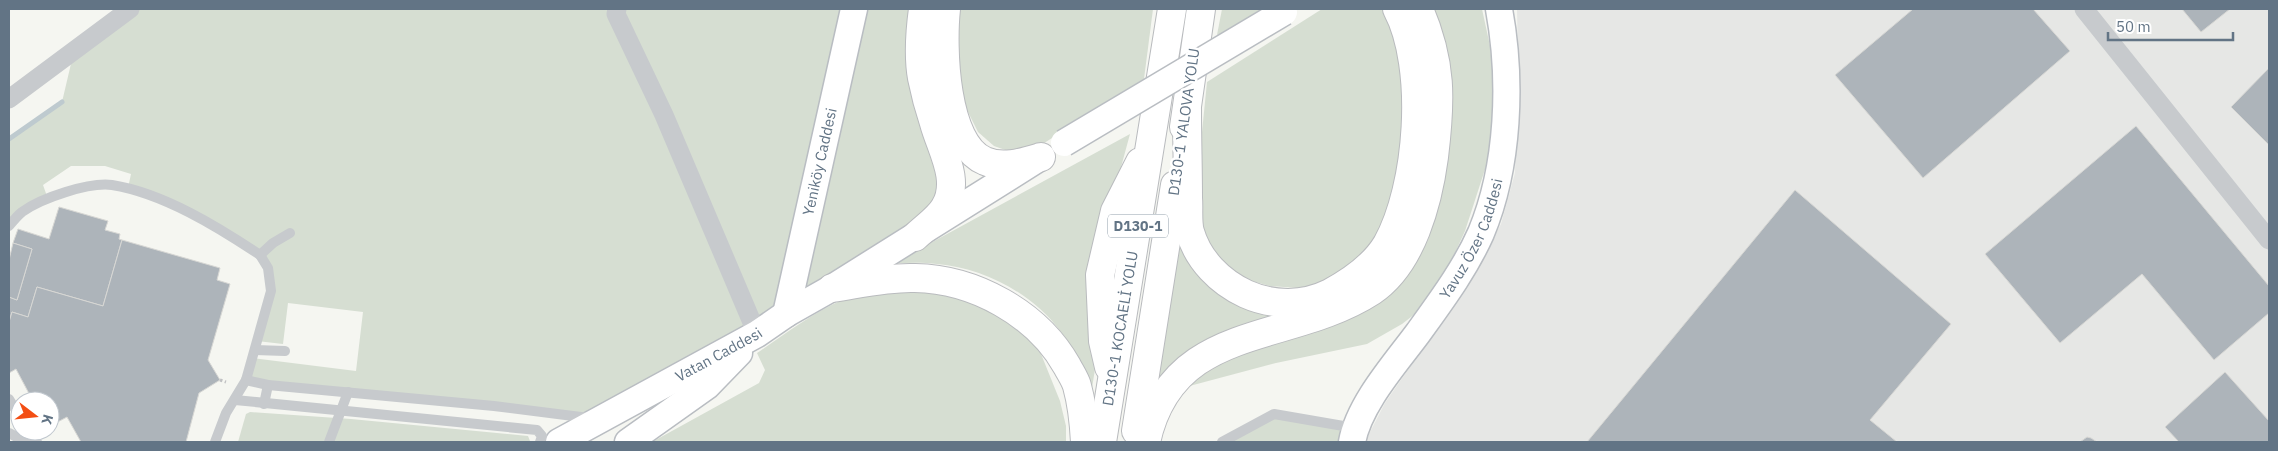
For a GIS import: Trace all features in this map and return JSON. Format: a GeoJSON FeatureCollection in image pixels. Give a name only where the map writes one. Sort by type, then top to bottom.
{"type":"FeatureCollection","features":[{"type":"Feature","properties":{"kind":"highway"},"geometry":{"type":"LineString","coordinates":[[915,237],[945,208],[951,179],[949,164],[934,123],[922,76],[920,30],[923,9]]}},
{"type":"Feature","properties":{"kind":"highway"},"geometry":{"type":"LineString","coordinates":[[946,9],[944,65],[951,107],[962,135],[971,149],[984,161],[997,164],[1016,164],[1041,157]]}},
{"type":"Feature","properties":{"kind":"highway"},"geometry":{"type":"LineString","coordinates":[[1187,110],[1189,230],[1200,254],[1216,275],[1234,288],[1262,301],[1292,304],[1320,298],[1364,272],[1387,245],[1399,216],[1408,180],[1417,106],[1409,38],[1397,9]]}},
{"type":"Feature","properties":{"kind":"highway"},"geometry":{"type":"LineString","coordinates":[[1146,442],[1156,408],[1172,382],[1193,362],[1232,342],[1335,310],[1373,290],[1398,264],[1420,224],[1431,181],[1439,119],[1438,73],[1429,32],[1419,9]]}},
{"type":"Feature","properties":{"kind":"highway","name":"D130-1 YALOVA YOLU"},"geometry":{"type":"LineString","coordinates":[[1134,442],[1203,16]]}},
{"type":"Feature","properties":{"kind":"highway","name":"D130-1 KOCAELİ YOLU"},"geometry":{"type":"LineString","coordinates":[[1102,442],[1152,140],[1169,17]]}},
{"type":"Feature","properties":{"kind":"highway"},"geometry":{"type":"LineString","coordinates":[[832,288],[915,278],[960,285],[992,296],[1030,321],[1059,351],[1077,384],[1084,419],[1084,442]]}},
{"type":"Feature","properties":{"kind":"street"},"geometry":{"type":"LineString","coordinates":[[9,99],[130,9]]}},
{"type":"Feature","properties":{"kind":"street","name":"Yeniköy Caddesi"},"geometry":{"type":"LineString","coordinates":[[786,314],[854,9]]}},
{"type":"Feature","properties":{"kind":"street","name":"Yavuz Özer Caddesi"},"geometry":{"type":"LineString","coordinates":[[1353,435],[1390,372],[1440,303],[1467,261],[1481,232],[1494,189],[1506,116],[1507,73],[1499,9]]}},
{"type":"Feature","properties":{"kind":"street"},"geometry":{"type":"LineString","coordinates":[[2084,9],[2269,240]]}},
{"type":"Feature","properties":{"kind":"street"},"geometry":{"type":"LineString","coordinates":[[616,10],[664,115],[757,334],[786,314],[915,237],[1041,157],[1287,11]]}},
{"type":"Feature","properties":{"kind":"street","name":"Vatan Caddesi"},"geometry":{"type":"LineString","coordinates":[[559,442],[757,334]]}},
{"type":"Feature","properties":{"kind":"street","name":"Vatan Caddesi"},"geometry":{"type":"LineString","coordinates":[[628,442],[707,386],[757,334]]}},
{"type":"Feature","properties":{"kind":"lane"},"geometry":{"type":"LineString","coordinates":[[9,226],[23,211],[55,196],[80,187],[111,185],[136,191],[183,210],[260,255],[268,268],[271,291],[246,380],[226,413],[215,442]]}},
{"type":"Feature","properties":{"kind":"lane"},"geometry":{"type":"LineString","coordinates":[[260,255],[272,243],[290,233]]}},
{"type":"Feature","properties":{"kind":"lane"},"geometry":{"type":"LineString","coordinates":[[255,350],[285,351]]}},
{"type":"Feature","properties":{"kind":"lane"},"geometry":{"type":"LineString","coordinates":[[246,380],[268,385],[494,406],[600,420]]}},
{"type":"Feature","properties":{"kind":"lane"},"geometry":{"type":"LineString","coordinates":[[264,404],[268,385]]}},
{"type":"Feature","properties":{"kind":"lane"},"geometry":{"type":"LineString","coordinates":[[329,442],[343,410],[348,392]]}},
{"type":"Feature","properties":{"kind":"lane"},"geometry":{"type":"LineString","coordinates":[[234,400],[537,430],[542,436],[540,442]]}},
{"type":"Feature","properties":{"kind":"lane"},"geometry":{"type":"LineString","coordinates":[[1222,442],[1274,414],[1353,435]]}},
{"type":"Feature","properties":{"kind":"lane"},"geometry":{"type":"LineString","coordinates":[[9,433],[26,442]]}},
{"type":"Feature","properties":{"kind":"path"},"geometry":{"type":"LineString","coordinates":[[220,380],[226,382]]}},
{"type":"Feature","properties":{"kind":"shaded area"},"geometry":{"type":"Polygon","coordinates":[[[130,9],[923,9],[945,208],[600,420],[246,380],[253,358],[356,371],[363,312],[288,303],[283,344],[257,341],[271,291],[260,255],[183,210],[128,188],[131,174],[105,166],[71,166],[43,185],[48,199],[9,226],[9,139],[62,102],[74,51],[130,9]]]}},
{"type":"Feature","properties":{"kind":"shaded area"},"geometry":{"type":"Polygon","coordinates":[[[957,9],[1153,9],[1144,79],[1038,147],[1011,152],[994,146],[978,132],[967,110],[958,82],[957,9]]]}},
{"type":"Feature","properties":{"kind":"shaded area"},"geometry":{"type":"Polygon","coordinates":[[[1222,9],[1263,9],[1217,35],[1222,9]]]}},
{"type":"Feature","properties":{"kind":"shaded area"},"geometry":{"type":"Polygon","coordinates":[[[1322,9],[1384,9],[1405,66],[1403,158],[1385,224],[1362,259],[1322,283],[1298,288],[1270,286],[1248,280],[1231,269],[1214,255],[1203,235],[1197,182],[1207,82],[1322,9]]]}},
{"type":"Feature","properties":{"kind":"shaded area"},"geometry":{"type":"Polygon","coordinates":[[[1433,9],[1482,9],[1490,46],[1494,84],[1493,124],[1489,157],[1465,231],[1447,270],[1424,307],[1402,324],[1367,344],[1276,363],[1182,388],[1196,373],[1411,269],[1428,240],[1439,201],[1451,118],[1452,81],[1446,44],[1433,9]]]}},
{"type":"Feature","properties":{"kind":"shaded area"},"geometry":{"type":"Polygon","coordinates":[[[1517,9],[2269,9],[2269,442],[1367,442],[1369,434],[1385,403],[1468,283],[1501,224],[1515,173],[1518,62],[1517,9]]]}},
{"type":"Feature","properties":{"kind":"shaded area"},"geometry":{"type":"Polygon","coordinates":[[[1130,134],[1111,204],[1098,351],[1091,394],[1066,339],[1036,305],[1021,294],[989,277],[955,266],[926,263],[894,263],[1130,134]]]}},
{"type":"Feature","properties":{"kind":"shaded area"},"geometry":{"type":"Polygon","coordinates":[[[1181,239],[1294,310],[1154,386],[1181,239]]]}},
{"type":"Feature","properties":{"kind":"shaded area"},"geometry":{"type":"Polygon","coordinates":[[[910,285],[1004,311],[1039,349],[1060,401],[1066,426],[1066,442],[652,442],[759,383],[765,370],[757,353],[809,318],[831,305],[850,297],[910,285]]]}},
{"type":"Feature","properties":{"kind":"shaded area"},"geometry":{"type":"Polygon","coordinates":[[[250,412],[351,419],[528,436],[530,441],[238,442],[246,414],[250,412]]]}},
{"type":"Feature","properties":{"kind":"shaded area"},"geometry":{"type":"Polygon","coordinates":[[[1274,414],[1355,428],[1352,442],[1222,442],[1274,414]]]}},
{"type":"Feature","properties":{"kind":"building"},"geometry":{"type":"Polygon","coordinates":[[[1913,9],[2033,9],[2070,51],[1923,178],[1835,75],[1913,9]]]}},
{"type":"Feature","properties":{"kind":"building"},"geometry":{"type":"Polygon","coordinates":[[[2182,9],[2230,9],[2201,32],[2182,9]]]}},
{"type":"Feature","properties":{"kind":"building"},"geometry":{"type":"Polygon","coordinates":[[[2269,68],[2269,145],[2231,107],[2269,68]]]}},
{"type":"Feature","properties":{"kind":"building"},"geometry":{"type":"Polygon","coordinates":[[[2136,126],[2269,286],[2269,313],[2214,360],[2142,274],[2060,343],[1985,254],[2136,126]]]}},
{"type":"Feature","properties":{"kind":"building"},"geometry":{"type":"Polygon","coordinates":[[[1795,190],[1951,324],[1870,420],[1897,442],[1587,442],[1795,190]]]}},
{"type":"Feature","properties":{"kind":"building"},"geometry":{"type":"Polygon","coordinates":[[[59,207],[108,221],[105,230],[120,234],[119,239],[122,240],[103,306],[37,287],[28,317],[12,312],[9,322],[9,297],[17,300],[32,249],[13,243],[18,229],[49,239],[59,207]]]}},
{"type":"Feature","properties":{"kind":"building"},"geometry":{"type":"Polygon","coordinates":[[[122,240],[220,268],[217,280],[230,284],[208,360],[220,380],[199,393],[186,442],[81,442],[67,417],[60,421],[60,391],[28,391],[16,369],[9,373],[9,322],[12,312],[28,317],[37,287],[103,306],[122,240]]]}},
{"type":"Feature","properties":{"kind":"building"},"geometry":{"type":"Polygon","coordinates":[[[13,243],[32,249],[17,300],[9,297],[9,260],[13,243]]]}},
{"type":"Feature","properties":{"kind":"building"},"geometry":{"type":"Polygon","coordinates":[[[2225,372],[2269,421],[2269,442],[2179,442],[2165,427],[2225,372]]]}},
{"type":"Feature","properties":{"kind":"building"},"geometry":{"type":"Polygon","coordinates":[[[2087,437],[2091,438],[2097,442],[2080,442],[2087,437]]]}},
{"type":"Feature","properties":{"kind":"waterway"},"geometry":{"type":"LineString","coordinates":[[9,139],[62,102]]}}]}
